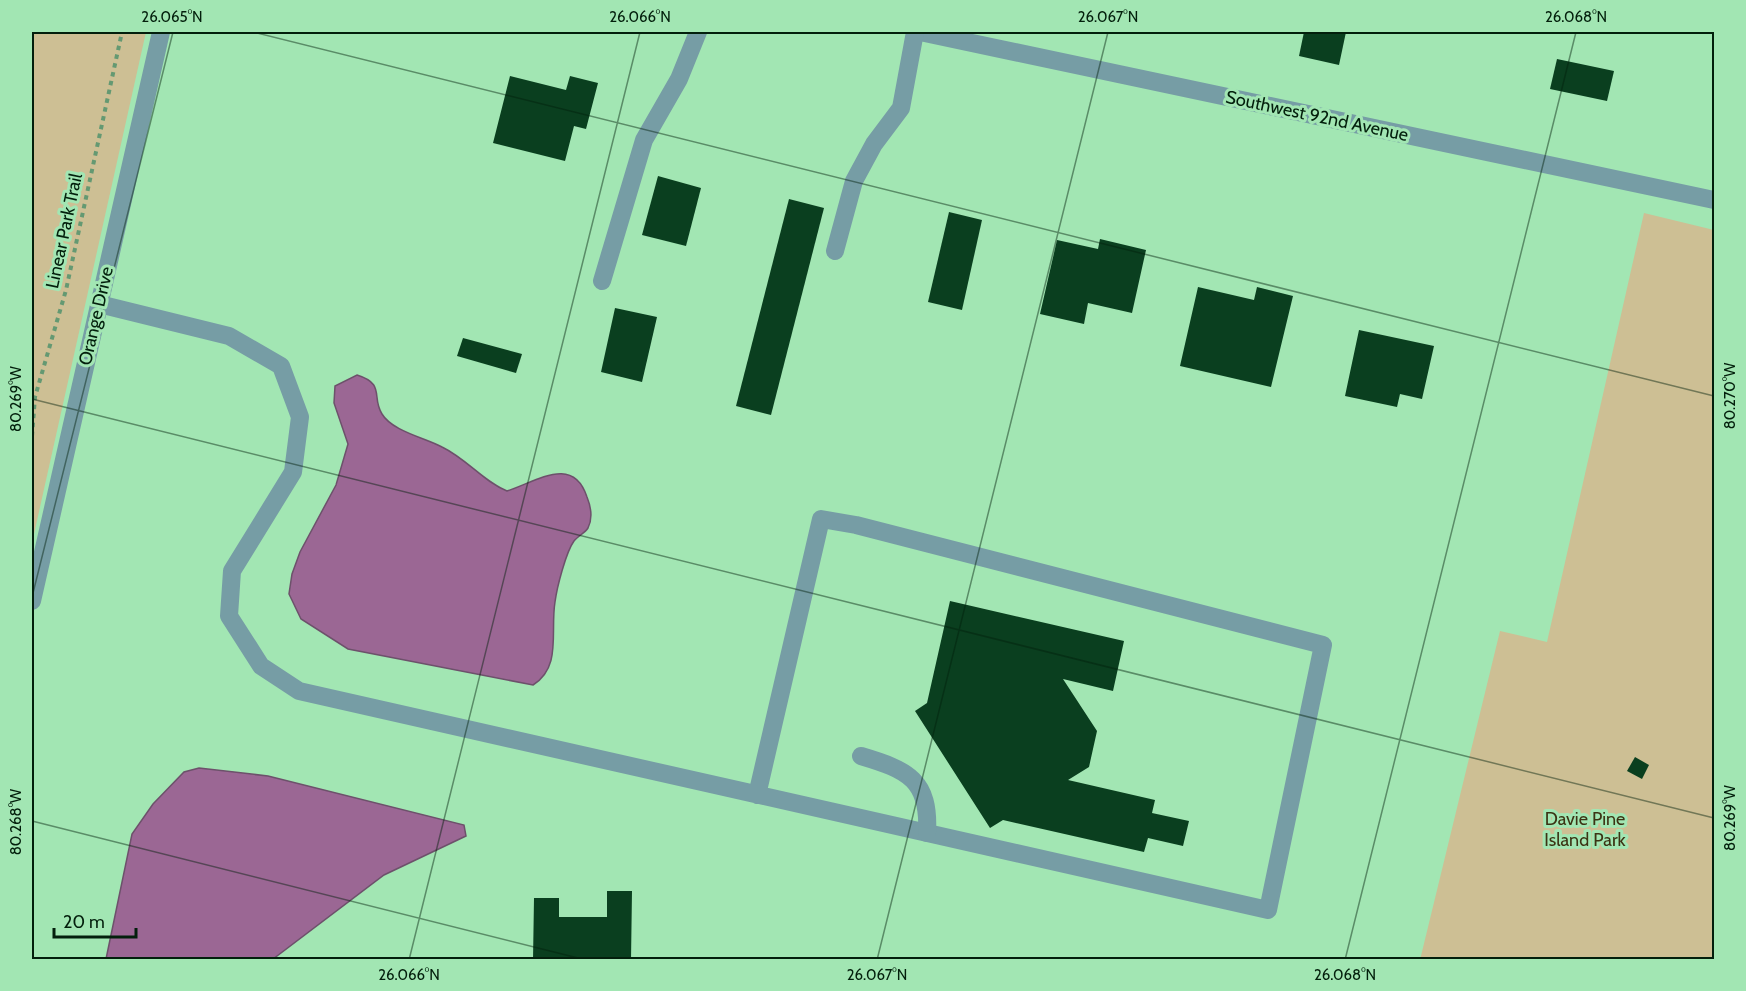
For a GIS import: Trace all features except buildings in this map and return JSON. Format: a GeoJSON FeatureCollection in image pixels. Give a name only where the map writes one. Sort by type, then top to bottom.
{"type":"FeatureCollection","features":[{"type":"Feature","properties":{"kind":"street","name":"Orange Drive"},"geometry":{"type":"LineString","coordinates":[[32,601],[161,32]]}},
{"type":"Feature","properties":{"kind":"street"},"geometry":{"type":"LineString","coordinates":[[602,281],[644,140],[679,80],[698,32]]}},
{"type":"Feature","properties":{"kind":"street"},"geometry":{"type":"LineString","coordinates":[[835,251],[854,181],[874,144],[901,108],[917,32]]}},
{"type":"Feature","properties":{"kind":"street","name":"Southwest 92nd Avenue"},"geometry":{"type":"LineString","coordinates":[[917,32],[1714,200]]}},
{"type":"Feature","properties":{"kind":"street"},"geometry":{"type":"LineString","coordinates":[[99,304],[230,336],[281,366],[300,417],[293,472],[232,571],[229,616],[261,666],[299,691],[757,795],[1268,910],[1323,645],[856,525],[821,519],[757,795]]}},
{"type":"Feature","properties":{"kind":"street"},"geometry":{"type":"LineString","coordinates":[[861,756],[889,764],[917,783],[928,808],[927,833]]}},
{"type":"Feature","properties":{"kind":"path","name":"Linear Park Trail"},"geometry":{"type":"LineString","coordinates":[[32,436],[34,398],[66,290],[122,32]]}},
{"type":"Feature","properties":{"kind":"green space"},"geometry":{"type":"Polygon","coordinates":[[[32,32],[146,32],[32,543],[32,32]]]}},
{"type":"Feature","properties":{"kind":"green space","name":"Davie Pine Island Park"},"geometry":{"type":"Polygon","coordinates":[[[1644,213],[1714,230],[1714,959],[1420,960],[1500,631],[1547,642],[1644,213]]]}},
{"type":"Feature","properties":{"kind":"shaded area"},"geometry":{"type":"Polygon","coordinates":[[[357,375],[372,382],[379,408],[393,425],[451,452],[507,491],[553,474],[573,477],[581,484],[590,505],[591,520],[587,530],[574,541],[565,561],[555,602],[551,659],[548,669],[533,685],[348,649],[301,619],[289,594],[292,574],[300,552],[336,485],[348,444],[334,403],[335,386],[357,375]]]}},
{"type":"Feature","properties":{"kind":"shaded area"},"geometry":{"type":"Polygon","coordinates":[[[199,768],[268,776],[464,825],[466,836],[384,875],[273,959],[106,959],[132,834],[153,804],[184,772],[199,768]]]}}]}
